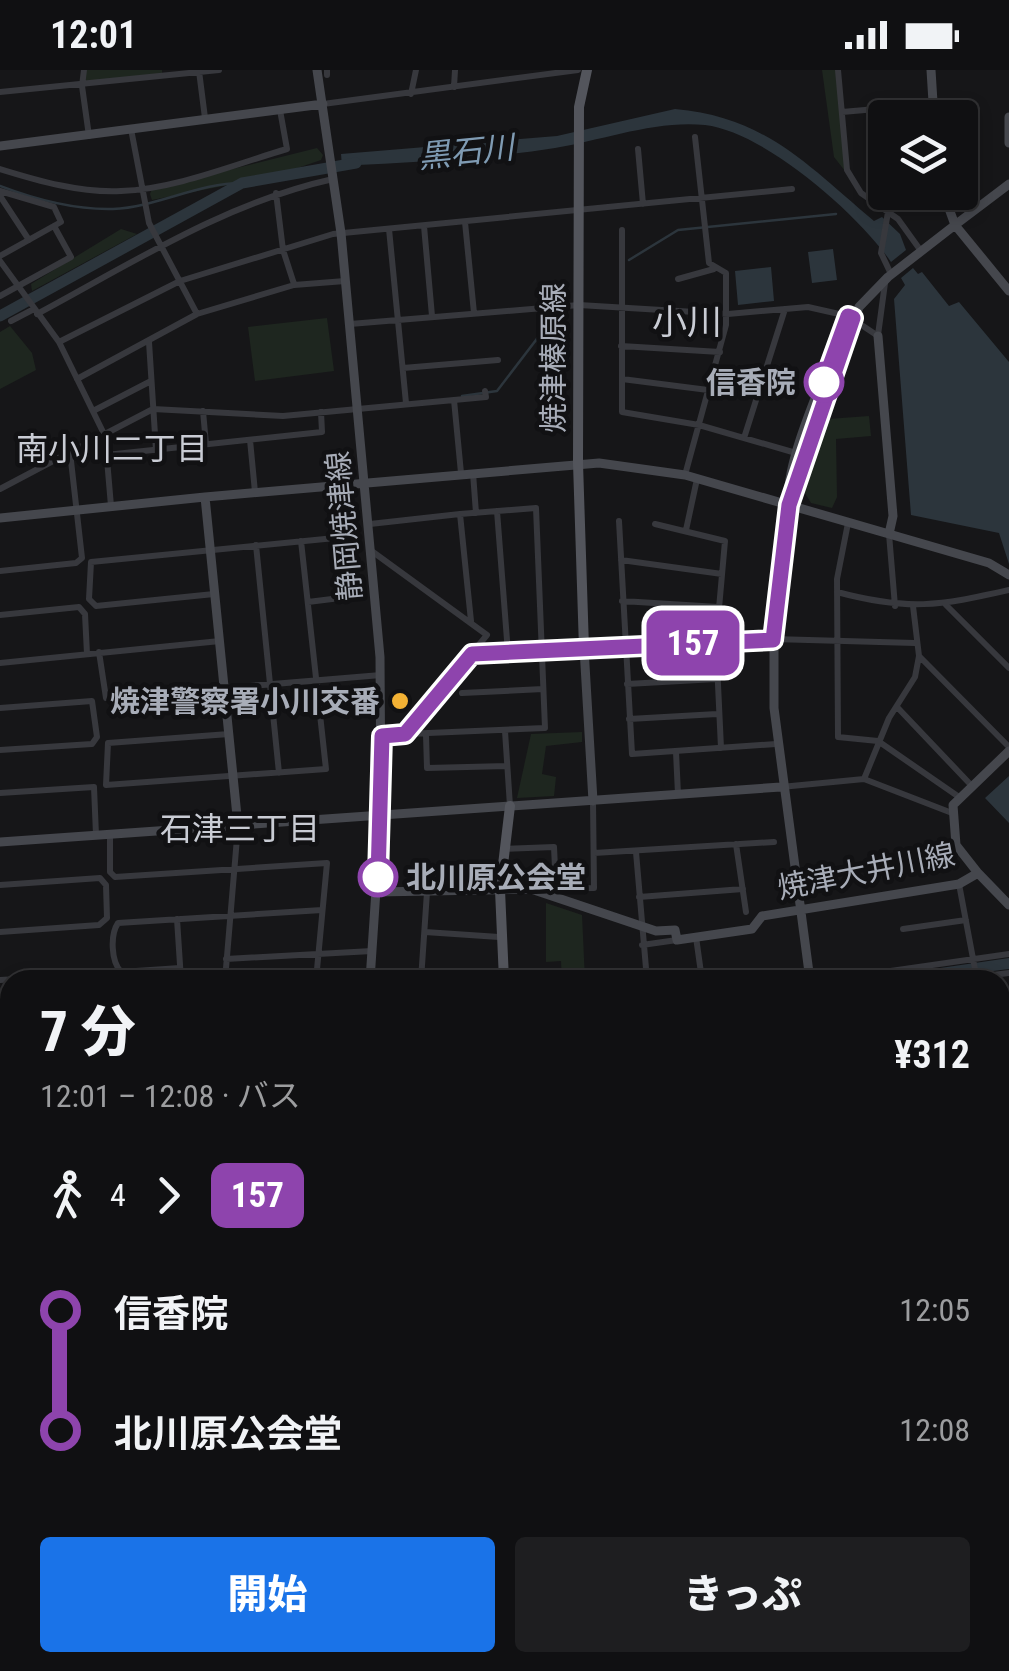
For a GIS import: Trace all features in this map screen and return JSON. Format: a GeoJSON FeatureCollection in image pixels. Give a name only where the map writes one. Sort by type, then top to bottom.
{"type":"FeatureCollection","features":[{"type":"Feature","properties":{"kind":"main road","name":"焼津榛原線"},"geometry":{"type":"LineString","coordinates":[[584,648],[578,463],[579,128],[587,70]]}},
{"type":"Feature","properties":{"kind":"main road"},"geometry":{"type":"LineString","coordinates":[[503,970],[500,890],[510,806]]}},
{"type":"Feature","properties":{"kind":"street"},"geometry":{"type":"LineString","coordinates":[[84,70],[82,86],[89,136]]}},
{"type":"Feature","properties":{"kind":"street"},"geometry":{"type":"LineString","coordinates":[[0,92],[218,70]]}},
{"type":"Feature","properties":{"kind":"street"},"geometry":{"type":"LineString","coordinates":[[412,94],[416,70]]}},
{"type":"Feature","properties":{"kind":"street"},"geometry":{"type":"LineString","coordinates":[[454,87],[456,70]]}},
{"type":"Feature","properties":{"kind":"street"},"geometry":{"type":"LineString","coordinates":[[496,82],[498,70]]}},
{"type":"Feature","properties":{"kind":"street"},"geometry":{"type":"LineString","coordinates":[[0,146],[578,70]]}},
{"type":"Feature","properties":{"kind":"street"},"geometry":{"type":"LineString","coordinates":[[838,70],[847,170],[861,193],[887,216],[917,254]]}},
{"type":"Feature","properties":{"kind":"street"},"geometry":{"type":"LineString","coordinates":[[931,70],[933,100]]}},
{"type":"Feature","properties":{"kind":"street"},"geometry":{"type":"LineString","coordinates":[[198,72],[204,118]]}},
{"type":"Feature","properties":{"kind":"street","name":"静岡焼津線"},"geometry":{"type":"LineString","coordinates":[[324,72],[323,104],[346,280],[381,675],[382,815],[371,970]]}},
{"type":"Feature","properties":{"kind":"street"},"geometry":{"type":"LineString","coordinates":[[0,169],[46,183],[142,192],[286,148],[280,108]]}},
{"type":"Feature","properties":{"kind":"street"},"geometry":{"type":"LineString","coordinates":[[842,112],[868,110]]}},
{"type":"Feature","properties":{"kind":"street"},"geometry":{"type":"LineString","coordinates":[[1009,117],[1009,142]]}},
{"type":"Feature","properties":{"kind":"street"},"geometry":{"type":"LineString","coordinates":[[131,129],[149,223],[197,314]]}},
{"type":"Feature","properties":{"kind":"street"},"geometry":{"type":"LineString","coordinates":[[684,475],[728,314],[726,273],[709,263],[696,137]]}},
{"type":"Feature","properties":{"kind":"street"},"geometry":{"type":"LineString","coordinates":[[638,149],[643,204]]}},
{"type":"Feature","properties":{"kind":"street"},"geometry":{"type":"LineString","coordinates":[[12,321],[224,212],[333,174]]}},
{"type":"Feature","properties":{"kind":"street"},"geometry":{"type":"LineString","coordinates":[[789,505],[787,492],[797,454],[861,296],[1009,184]]}},
{"type":"Feature","properties":{"kind":"street"},"geometry":{"type":"LineString","coordinates":[[59,342],[180,281],[340,233],[792,189]]}},
{"type":"Feature","properties":{"kind":"street"},"geometry":{"type":"LineString","coordinates":[[276,193],[283,250],[294,285]]}},
{"type":"Feature","properties":{"kind":"street"},"geometry":{"type":"LineString","coordinates":[[0,194],[54,207],[61,222],[0,259],[59,342],[106,436],[111,506]]}},
{"type":"Feature","properties":{"kind":"street"},"geometry":{"type":"LineString","coordinates":[[0,194],[29,240]]}},
{"type":"Feature","properties":{"kind":"street"},"geometry":{"type":"LineString","coordinates":[[950,210],[955,225],[1009,291]]}},
{"type":"Feature","properties":{"kind":"street"},"geometry":{"type":"LineString","coordinates":[[887,216],[881,253],[891,274],[879,306],[878,336],[892,506],[889,534],[895,606]]}},
{"type":"Feature","properties":{"kind":"street"},"geometry":{"type":"LineString","coordinates":[[465,222],[474,313]]}},
{"type":"Feature","properties":{"kind":"street"},"geometry":{"type":"LineString","coordinates":[[0,296],[71,257],[54,226]]}},
{"type":"Feature","properties":{"kind":"street"},"geometry":{"type":"LineString","coordinates":[[424,226],[432,316]]}},
{"type":"Feature","properties":{"kind":"street"},"geometry":{"type":"LineString","coordinates":[[389,229],[406,403]]}},
{"type":"Feature","properties":{"kind":"street"},"geometry":{"type":"LineString","coordinates":[[622,230],[622,412],[698,426],[797,454]]}},
{"type":"Feature","properties":{"kind":"street"},"geometry":{"type":"LineString","coordinates":[[678,279],[715,268]]}},
{"type":"Feature","properties":{"kind":"street"},"geometry":{"type":"LineString","coordinates":[[77,379],[197,314],[294,285],[346,280]]}},
{"type":"Feature","properties":{"kind":"street"},"geometry":{"type":"LineString","coordinates":[[350,324],[579,305],[728,314],[828,309],[850,317],[878,336]]}},
{"type":"Feature","properties":{"kind":"street"},"geometry":{"type":"LineString","coordinates":[[744,438],[785,309]]}},
{"type":"Feature","properties":{"kind":"street"},"geometry":{"type":"LineString","coordinates":[[809,970],[776,744],[773,640],[789,505],[850,317]]}},
{"type":"Feature","properties":{"kind":"street"},"geometry":{"type":"LineString","coordinates":[[149,342],[156,450]]}},
{"type":"Feature","properties":{"kind":"street"},"geometry":{"type":"LineString","coordinates":[[621,346],[720,352]]}},
{"type":"Feature","properties":{"kind":"street"},"geometry":{"type":"LineString","coordinates":[[403,368],[498,360]]}},
{"type":"Feature","properties":{"kind":"street"},"geometry":{"type":"LineString","coordinates":[[622,379],[708,390]]}},
{"type":"Feature","properties":{"kind":"street"},"geometry":{"type":"LineString","coordinates":[[92,410],[151,381]]}},
{"type":"Feature","properties":{"kind":"street"},"geometry":{"type":"LineString","coordinates":[[80,448],[153,410],[283,416],[454,400],[485,393]]}},
{"type":"Feature","properties":{"kind":"street"},"geometry":{"type":"LineString","coordinates":[[454,400],[476,513]]}},
{"type":"Feature","properties":{"kind":"street"},"geometry":{"type":"LineString","coordinates":[[203,411],[206,444]]}},
{"type":"Feature","properties":{"kind":"street"},"geometry":{"type":"LineString","coordinates":[[106,455],[322,432],[321,412]]}},
{"type":"Feature","properties":{"kind":"street"},"geometry":{"type":"LineString","coordinates":[[250,440],[255,492]]}},
{"type":"Feature","properties":{"kind":"street"},"geometry":{"type":"LineString","coordinates":[[0,488],[70,452],[82,558],[76,563],[0,571]]}},
{"type":"Feature","properties":{"kind":"street"},"geometry":{"type":"LineString","coordinates":[[0,518],[467,472],[578,463],[629,465],[684,475],[848,522],[988,563],[1009,576]]}},
{"type":"Feature","properties":{"kind":"street"},"geometry":{"type":"LineString","coordinates":[[686,530],[696,479]]}},
{"type":"Feature","properties":{"kind":"street"},"geometry":{"type":"LineString","coordinates":[[205,497],[238,826],[225,970]]}},
{"type":"Feature","properties":{"kind":"street"},"geometry":{"type":"LineString","coordinates":[[370,524],[536,508],[545,728],[382,736]]}},
{"type":"Feature","properties":{"kind":"street"},"geometry":{"type":"LineString","coordinates":[[497,511],[508,652]]}},
{"type":"Feature","properties":{"kind":"street"},"geometry":{"type":"LineString","coordinates":[[460,514],[471,623]]}},
{"type":"Feature","properties":{"kind":"street"},"geometry":{"type":"LineString","coordinates":[[619,521],[632,754],[776,744]]}},
{"type":"Feature","properties":{"kind":"street"},"geometry":{"type":"LineString","coordinates":[[848,522],[838,592],[838,737],[878,741],[959,797]]}},
{"type":"Feature","properties":{"kind":"street"},"geometry":{"type":"LineString","coordinates":[[655,524],[725,541],[716,642],[721,748]]}},
{"type":"Feature","properties":{"kind":"street"},"geometry":{"type":"LineString","coordinates":[[214,594],[96,606],[89,599],[91,562],[334,538],[340,598],[308,602]]}},
{"type":"Feature","properties":{"kind":"street"},"geometry":{"type":"LineString","coordinates":[[228,734],[108,743],[106,785],[326,769],[301,541]]}},
{"type":"Feature","properties":{"kind":"street"},"geometry":{"type":"LineString","coordinates":[[256,544],[279,773]]}},
{"type":"Feature","properties":{"kind":"street"},"geometry":{"type":"LineString","coordinates":[[372,552],[486,635],[405,734]]}},
{"type":"Feature","properties":{"kind":"street"},"geometry":{"type":"LineString","coordinates":[[621,560],[722,574]]}},
{"type":"Feature","properties":{"kind":"street"},"geometry":{"type":"LineString","coordinates":[[838,592],[895,606],[913,606],[946,604],[1009,590]]}},
{"type":"Feature","properties":{"kind":"street"},"geometry":{"type":"LineString","coordinates":[[622,601],[718,606]]}},
{"type":"Feature","properties":{"kind":"street"},"geometry":{"type":"LineString","coordinates":[[946,604],[1009,668]]}},
{"type":"Feature","properties":{"kind":"street"},"geometry":{"type":"LineString","coordinates":[[913,606],[919,656],[1009,749],[959,797],[952,814],[956,844],[978,872]]}},
{"type":"Feature","properties":{"kind":"street"},"geometry":{"type":"LineString","coordinates":[[0,615],[79,608],[85,614],[87,654]]}},
{"type":"Feature","properties":{"kind":"street"},"geometry":{"type":"LineString","coordinates":[[472,654],[773,640],[915,643]]}},
{"type":"Feature","properties":{"kind":"street"},"geometry":{"type":"LineString","coordinates":[[0,663],[220,642]]}},
{"type":"Feature","properties":{"kind":"street"},"geometry":{"type":"LineString","coordinates":[[378,892],[594,888],[584,648]]}},
{"type":"Feature","properties":{"kind":"street"},"geometry":{"type":"LineString","coordinates":[[99,652],[106,698],[381,675]]}},
{"type":"Feature","properties":{"kind":"street"},"geometry":{"type":"LineString","coordinates":[[864,779],[878,741],[915,677],[919,656]]}},
{"type":"Feature","properties":{"kind":"street"},"geometry":{"type":"LineString","coordinates":[[627,684],[716,679]]}},
{"type":"Feature","properties":{"kind":"street"},"geometry":{"type":"LineString","coordinates":[[462,693],[544,690]]}},
{"type":"Feature","properties":{"kind":"street"},"geometry":{"type":"LineString","coordinates":[[0,708],[92,701],[98,737],[92,744],[0,750]]}},
{"type":"Feature","properties":{"kind":"street"},"geometry":{"type":"LineString","coordinates":[[897,706],[971,785]]}},
{"type":"Feature","properties":{"kind":"street"},"geometry":{"type":"LineString","coordinates":[[629,720],[718,714]]}},
{"type":"Feature","properties":{"kind":"street"},"geometry":{"type":"LineString","coordinates":[[505,731],[510,806]]}},
{"type":"Feature","properties":{"kind":"street"},"geometry":{"type":"LineString","coordinates":[[426,735],[428,768],[506,766]]}},
{"type":"Feature","properties":{"kind":"street"},"geometry":{"type":"LineString","coordinates":[[676,752],[678,796]]}},
{"type":"Feature","properties":{"kind":"street"},"geometry":{"type":"LineString","coordinates":[[0,842],[678,796],[864,779],[952,814]]}},
{"type":"Feature","properties":{"kind":"street"},"geometry":{"type":"LineString","coordinates":[[0,793],[94,787],[96,835]]}},
{"type":"Feature","properties":{"kind":"street"},"geometry":{"type":"LineString","coordinates":[[110,834],[110,872],[115,877],[327,862],[317,970]]}},
{"type":"Feature","properties":{"kind":"street"},"geometry":{"type":"LineString","coordinates":[[594,853],[774,842]]}},
{"type":"Feature","properties":{"kind":"street"},"geometry":{"type":"LineString","coordinates":[[736,844],[746,912]]}},
{"type":"Feature","properties":{"kind":"street"},"geometry":{"type":"LineString","coordinates":[[504,849],[554,847],[556,889]]}},
{"type":"Feature","properties":{"kind":"street"},"geometry":{"type":"LineString","coordinates":[[636,852],[646,970]]}},
{"type":"Feature","properties":{"kind":"street","name":"焼津大井川線"},"geometry":{"type":"LineString","coordinates":[[677,940],[752,929],[762,916],[960,884],[978,872],[1009,904]]}},
{"type":"Feature","properties":{"kind":"street"},"geometry":{"type":"LineString","coordinates":[[0,885],[100,878],[106,885],[107,918],[98,925],[0,932]]}},
{"type":"Feature","properties":{"kind":"street"},"geometry":{"type":"LineString","coordinates":[[960,884],[975,970]]}},
{"type":"Feature","properties":{"kind":"street"},"geometry":{"type":"LineString","coordinates":[[531,889],[641,926],[675,930],[677,940],[642,945]]}},
{"type":"Feature","properties":{"kind":"street"},"geometry":{"type":"LineString","coordinates":[[639,897],[742,890]]}},
{"type":"Feature","properties":{"kind":"street"},"geometry":{"type":"LineString","coordinates":[[422,970],[427,892]]}},
{"type":"Feature","properties":{"kind":"street"},"geometry":{"type":"LineString","coordinates":[[119,970],[115,966],[113,931],[118,923],[322,910]]}},
{"type":"Feature","properties":{"kind":"street"},"geometry":{"type":"LineString","coordinates":[[150,970],[180,968],[177,918]]}},
{"type":"Feature","properties":{"kind":"street"},"geometry":{"type":"LineString","coordinates":[[903,929],[966,920]]}},
{"type":"Feature","properties":{"kind":"street"},"geometry":{"type":"LineString","coordinates":[[426,932],[499,937]]}},
{"type":"Feature","properties":{"kind":"street"},"geometry":{"type":"LineString","coordinates":[[696,937],[701,970]]}},
{"type":"Feature","properties":{"kind":"street"},"geometry":{"type":"LineString","coordinates":[[226,960],[372,951]]}},
{"type":"Feature","properties":{"kind":"street"},"geometry":{"type":"LineString","coordinates":[[893,970],[1009,954]]}},
{"type":"Feature","properties":{"kind":"shaded area"},"geometry":{"type":"Polygon","coordinates":[[[85,70],[162,70],[162,74],[83,82],[85,70]]]}},
{"type":"Feature","properties":{"kind":"shaded area"},"geometry":{"type":"Polygon","coordinates":[[[822,70],[837,70],[845,171],[834,157],[822,70]]]}},
{"type":"Feature","properties":{"kind":"shaded area"},"geometry":{"type":"Polygon","coordinates":[[[317,148],[323,155],[321,160],[274,176],[152,200],[150,194],[152,189],[317,148]]]}},
{"type":"Feature","properties":{"kind":"shaded area"},"geometry":{"type":"Polygon","coordinates":[[[121,229],[137,234],[32,291],[31,284],[121,229]]]}},
{"type":"Feature","properties":{"kind":"shaded area"},"geometry":{"type":"Polygon","coordinates":[[[327,318],[334,371],[255,381],[248,327],[327,318]]]}},
{"type":"Feature","properties":{"kind":"shaded area"},"geometry":{"type":"Polygon","coordinates":[[[10,326],[32,353],[36,370],[0,389],[0,332],[10,326]]]}},
{"type":"Feature","properties":{"kind":"shaded area"},"geometry":{"type":"Polygon","coordinates":[[[869,416],[871,436],[836,439],[837,497],[832,508],[811,503],[805,493],[828,419],[869,416]]]}},
{"type":"Feature","properties":{"kind":"shaded area"},"geometry":{"type":"Polygon","coordinates":[[[582,732],[582,742],[546,746],[542,774],[556,777],[554,796],[517,798],[531,734],[582,732]]]}},
{"type":"Feature","properties":{"kind":"shaded area"},"geometry":{"type":"Polygon","coordinates":[[[546,903],[582,915],[585,970],[561,970],[561,961],[546,962],[546,903]]]}},
{"type":"Feature","properties":{"kind":"water"},"geometry":{"type":"Polygon","coordinates":[[[675,109],[735,122],[784,147],[874,221],[882,217],[900,234],[906,250],[891,262],[856,221],[808,178],[755,143],[705,125],[649,128],[502,155],[342,166],[341,154],[557,136],[675,109]]]}},
{"type":"Feature","properties":{"kind":"water"},"geometry":{"type":"Polygon","coordinates":[[[833,249],[837,280],[812,283],[808,252],[833,249]]]}},
{"type":"Feature","properties":{"kind":"water"},"geometry":{"type":"Polygon","coordinates":[[[771,267],[774,301],[738,305],[735,271],[771,267]]]}},
{"type":"Feature","properties":{"kind":"water"},"geometry":{"type":"Polygon","coordinates":[[[913,268],[918,274],[922,272],[949,306],[959,302],[1009,362],[1009,564],[999,533],[911,515],[894,299],[905,285],[901,278],[913,268]]]}},
{"type":"Feature","properties":{"kind":"water"},"geometry":{"type":"Polygon","coordinates":[[[1009,776],[1009,823],[985,798],[1009,776]]]}},
{"type":"Feature","properties":{"kind":"water"},"geometry":{"type":"Polygon","coordinates":[[[1009,958],[1009,969],[927,970],[1009,958]]]}},
{"type":"Feature","properties":{"kind":"waterway","name":"黒石川"},"geometry":{"type":"LineString","coordinates":[[0,316],[242,183],[356,163]]}},
{"type":"Feature","properties":{"kind":"waterway"},"geometry":{"type":"LineString","coordinates":[[0,186],[55,203],[113,209],[242,183]]}},
{"type":"Feature","properties":{"kind":"waterway"},"geometry":{"type":"LineString","coordinates":[[629,260],[678,230],[836,214]]}},
{"type":"Feature","properties":{"kind":"waterway"},"geometry":{"type":"LineString","coordinates":[[462,396],[497,391],[549,323],[553,311]]}},
{"type":"Feature","properties":{"kind":"bus line","name":"157"},"geometry":{"type":"LineString","coordinates":[[378,877],[382,736],[405,734],[472,654],[773,640],[789,505],[853,318],[848,316],[824,382]]}},
{"type":"Feature","properties":{"kind":"place","name":"信香院"},"geometry":{"type":"Point","coordinates":[824,382]}},
{"type":"Feature","properties":{"kind":"place","name":"焼津警察署小川交番"},"geometry":{"type":"Point","coordinates":[400,701]}},
{"type":"Feature","properties":{"kind":"place","name":"北川原公会堂"},"geometry":{"type":"Point","coordinates":[378,877]}},
{"type":"Feature","properties":{"kind":"district","name":"小川"},"geometry":{"type":"Point","coordinates":[687,322]}},
{"type":"Feature","properties":{"kind":"district","name":"南小川二丁目"},"geometry":{"type":"Point","coordinates":[112,449]}},
{"type":"Feature","properties":{"kind":"district","name":"石津三丁目"},"geometry":{"type":"Point","coordinates":[240,829]}}]}
